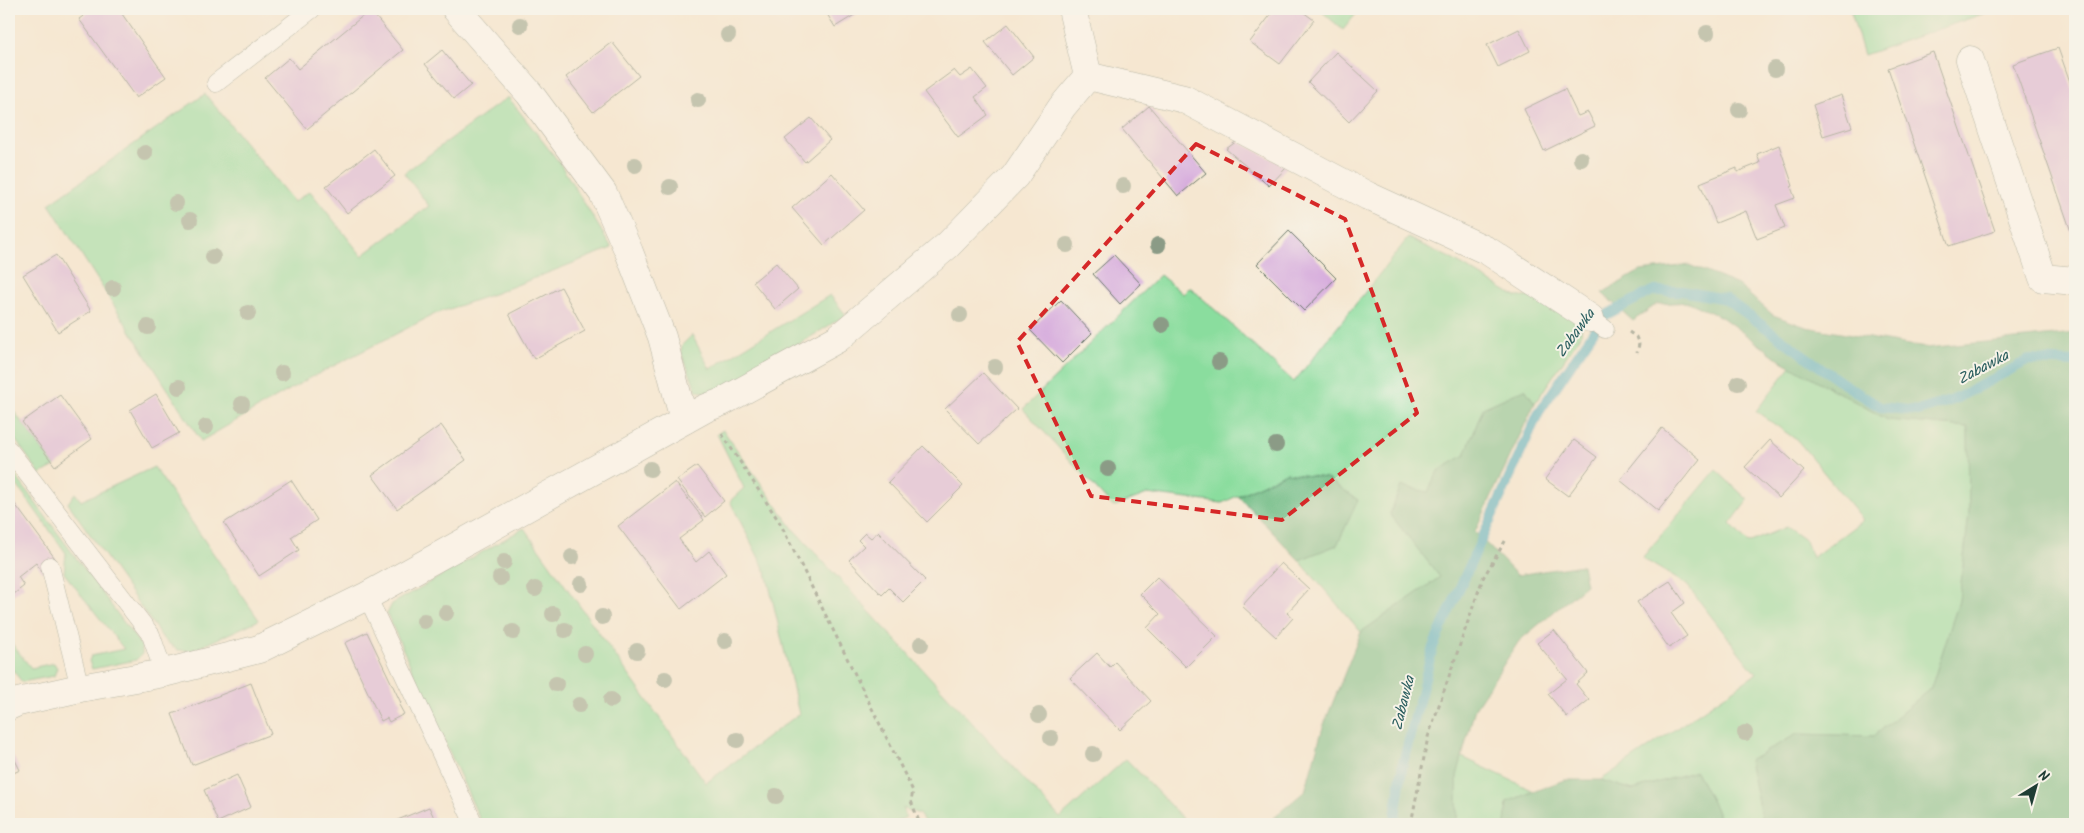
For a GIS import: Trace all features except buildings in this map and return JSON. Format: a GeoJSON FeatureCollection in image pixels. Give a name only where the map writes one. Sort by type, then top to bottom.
{"type":"FeatureCollection","features":[{"type":"Feature","properties":{"kind":"street"},"geometry":{"type":"LineString","coordinates":[[456,9],[529,93],[603,193],[695,414]]}},
{"type":"Feature","properties":{"kind":"street"},"geometry":{"type":"LineString","coordinates":[[1072,9],[1088,76]]}},
{"type":"Feature","properties":{"kind":"street"},"geometry":{"type":"LineString","coordinates":[[1970,60],[2043,278],[2075,281]]}},
{"type":"Feature","properties":{"kind":"street"},"geometry":{"type":"LineString","coordinates":[[12,699],[164,672],[259,649],[367,596],[695,414],[722,402],[837,338],[948,246],[1015,176],[1062,107],[1088,76]]}},
{"type":"Feature","properties":{"kind":"street"},"geometry":{"type":"LineString","coordinates":[[1088,76],[1184,99],[1368,196],[1488,251],[1598,324]]}},
{"type":"Feature","properties":{"kind":"lane"},"geometry":{"type":"LineString","coordinates":[[216,83],[312,9]]}},
{"type":"Feature","properties":{"kind":"lane"},"geometry":{"type":"LineString","coordinates":[[9,450],[151,635],[164,672]]}},
{"type":"Feature","properties":{"kind":"lane"},"geometry":{"type":"LineString","coordinates":[[50,566],[80,688]]}},
{"type":"Feature","properties":{"kind":"lane"},"geometry":{"type":"LineString","coordinates":[[367,596],[474,824]]}},
{"type":"Feature","properties":{"kind":"path"},"geometry":{"type":"LineString","coordinates":[[1636,337],[1639,344],[1637,353]]}},
{"type":"Feature","properties":{"kind":"path"},"geometry":{"type":"LineString","coordinates":[[695,414],[780,523],[913,791],[911,801],[920,824]]}},
{"type":"Feature","properties":{"kind":"path"},"geometry":{"type":"LineString","coordinates":[[1411,824],[1428,737],[1483,578],[1507,538]]}},
{"type":"Feature","properties":{"kind":"highlighted area"},"geometry":{"type":"Polygon","coordinates":[[[1196,144],[1345,219],[1417,413],[1282,520],[1091,496],[1017,342],[1196,144]]]}},
{"type":"Feature","properties":{"kind":"green space"},"geometry":{"type":"Polygon","coordinates":[[[1319,9],[1360,9],[1343,30],[1319,9]]]}},
{"type":"Feature","properties":{"kind":"green space"},"geometry":{"type":"Polygon","coordinates":[[[1850,9],[1984,9],[1985,13],[1864,55],[1850,9]]]}},
{"type":"Feature","properties":{"kind":"green space"},"geometry":{"type":"Polygon","coordinates":[[[205,94],[294,202],[310,191],[362,256],[429,206],[404,173],[508,97],[559,162],[612,248],[496,293],[435,314],[308,379],[201,441],[49,204],[205,94]]]}},
{"type":"Feature","properties":{"kind":"green space"},"geometry":{"type":"Polygon","coordinates":[[[1408,238],[1450,258],[1516,297],[1544,297],[1582,323],[1581,335],[1535,403],[1525,389],[1483,408],[1465,455],[1438,471],[1428,493],[1401,486],[1390,514],[1440,577],[1361,632],[1299,560],[1337,545],[1358,500],[1326,478],[1286,473],[1222,503],[1147,494],[1113,507],[1023,409],[1160,275],[1183,294],[1190,287],[1294,382],[1408,238]]]}},
{"type":"Feature","properties":{"kind":"green space"},"geometry":{"type":"Polygon","coordinates":[[[1689,265],[1738,285],[1773,315],[1806,327],[1926,348],[2075,333],[2075,824],[1765,824],[1762,820],[1749,761],[1797,734],[1874,736],[1931,688],[1959,601],[1969,513],[1968,427],[1888,420],[1780,360],[1723,318],[1689,302],[1657,304],[1633,321],[1602,293],[1640,271],[1689,265]]]}},
{"type":"Feature","properties":{"kind":"green space"},"geometry":{"type":"Polygon","coordinates":[[[830,295],[846,315],[723,391],[709,393],[697,391],[681,352],[682,345],[692,335],[710,369],[830,295]]]}},
{"type":"Feature","properties":{"kind":"green space"},"geometry":{"type":"Polygon","coordinates":[[[1791,366],[1888,420],[1968,427],[1969,513],[1959,601],[1931,688],[1874,736],[1797,734],[1749,761],[1762,820],[1765,824],[1720,824],[1718,814],[1696,771],[1633,790],[1601,780],[1756,674],[1687,585],[1642,558],[1716,470],[1748,500],[1730,524],[1748,543],[1786,527],[1806,541],[1812,558],[1863,520],[1798,441],[1756,411],[1791,366]]]}},
{"type":"Feature","properties":{"kind":"green space"},"geometry":{"type":"Polygon","coordinates":[[[1525,389],[1535,403],[1475,532],[1517,575],[1582,565],[1586,585],[1519,641],[1475,708],[1457,776],[1457,824],[1291,824],[1274,817],[1305,791],[1323,727],[1361,632],[1440,577],[1390,514],[1401,486],[1428,492],[1438,471],[1465,455],[1483,408],[1525,389]]]}},
{"type":"Feature","properties":{"kind":"green space"},"geometry":{"type":"Polygon","coordinates":[[[9,405],[55,466],[40,474],[9,431],[9,405]]]}},
{"type":"Feature","properties":{"kind":"green space"},"geometry":{"type":"Polygon","coordinates":[[[723,430],[794,530],[1060,818],[1126,759],[1188,824],[926,824],[919,814],[902,808],[906,817],[892,824],[482,824],[387,614],[392,604],[524,528],[706,783],[799,714],[766,572],[730,501],[744,488],[717,434],[723,430]]]}},
{"type":"Feature","properties":{"kind":"green space"},"geometry":{"type":"Polygon","coordinates":[[[9,467],[142,647],[142,654],[136,660],[92,669],[89,661],[91,656],[124,649],[64,573],[66,553],[9,474],[9,467]]]}},
{"type":"Feature","properties":{"kind":"green space"},"geometry":{"type":"Polygon","coordinates":[[[154,467],[259,620],[191,651],[178,650],[164,640],[68,503],[75,493],[81,501],[154,467]]]}},
{"type":"Feature","properties":{"kind":"green space"},"geometry":{"type":"Polygon","coordinates":[[[1286,473],[1326,478],[1358,500],[1337,545],[1299,560],[1238,496],[1286,473]]]}},
{"type":"Feature","properties":{"kind":"green space"},"geometry":{"type":"Polygon","coordinates":[[[9,640],[31,668],[54,663],[57,668],[54,676],[22,682],[9,665],[9,640]]]}},
{"type":"Feature","properties":{"kind":"green space"},"geometry":{"type":"Polygon","coordinates":[[[1462,757],[1534,791],[1507,802],[1505,824],[1457,824],[1457,776],[1462,757]]]}},
{"type":"Feature","properties":{"kind":"green space"},"geometry":{"type":"Polygon","coordinates":[[[1696,771],[1718,814],[1720,824],[1505,824],[1507,802],[1564,780],[1601,780],[1633,790],[1696,771]]]}},
{"type":"Feature","properties":{"kind":"waterway","name":"Zabawka"},"geometry":{"type":"LineString","coordinates":[[1394,824],[1403,763],[1433,647],[1539,412],[1604,316],[1652,291],[1682,291],[1726,299],[1841,382],[1880,407],[1918,411],[1953,400],[2029,360],[2075,362]]}}]}
